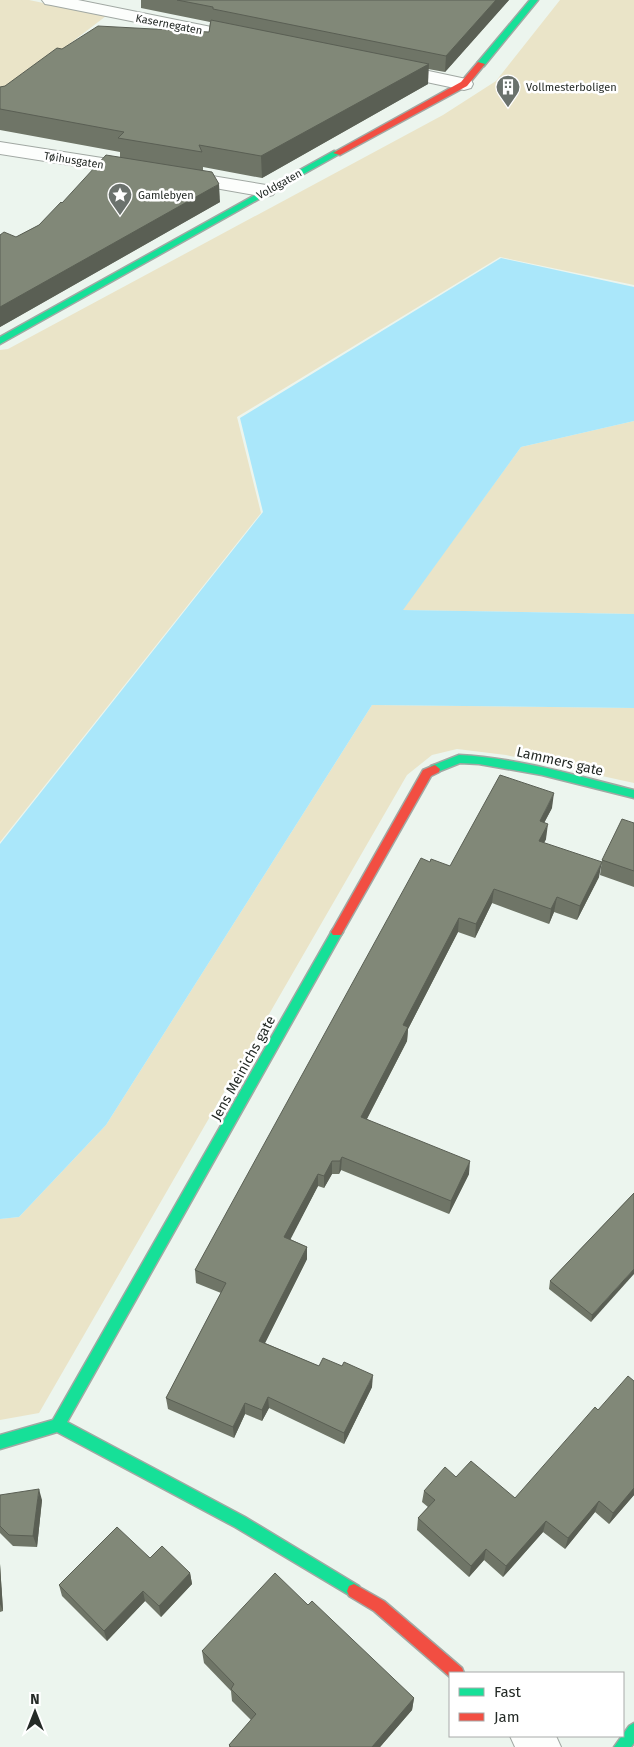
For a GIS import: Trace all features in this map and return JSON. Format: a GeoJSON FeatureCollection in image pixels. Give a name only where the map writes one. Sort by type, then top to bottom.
{"type":"FeatureCollection","features":[{"type":"Feature","properties":{"kind":"street","name":"Kasernegaten"},"geometry":{"type":"LineString","coordinates":[[52,0],[262,43]]}},
{"type":"Feature","properties":{"kind":"street"},"geometry":{"type":"LineString","coordinates":[[102,25],[138,0]]}},
{"type":"Feature","properties":{"kind":"street","name":"Voldgaten"},"geometry":{"type":"LineString","coordinates":[[0,341],[266,191],[464,84],[534,0]]}},
{"type":"Feature","properties":{"kind":"street"},"geometry":{"type":"LineString","coordinates":[[377,66],[464,84]]}},
{"type":"Feature","properties":{"kind":"street","name":"Tøihusgaten"},"geometry":{"type":"LineString","coordinates":[[0,148],[148,172]]}},
{"type":"Feature","properties":{"kind":"street"},"geometry":{"type":"LineString","coordinates":[[168,175],[266,191]]}},
{"type":"Feature","properties":{"kind":"street","name":"Jens Meinichs gate"},"geometry":{"type":"LineString","coordinates":[[58,1425],[427,773],[459,759],[479,760]]}},
{"type":"Feature","properties":{"kind":"street","name":"Lammers gate"},"geometry":{"type":"LineString","coordinates":[[479,760],[542,771],[634,794]]}},
{"type":"Feature","properties":{"kind":"street"},"geometry":{"type":"LineString","coordinates":[[0,1442],[58,1425],[240,1522],[379,1606],[456,1672]]}},
{"type":"Feature","properties":{"kind":"street"},"geometry":{"type":"LineString","coordinates":[[622,1747],[634,1731]]}},
{"type":"Feature","properties":{"kind":"street"},"geometry":{"type":"LineString","coordinates":[[531,1737],[542,1747]]}},
{"type":"Feature","properties":{"kind":"shaded area"},"geometry":{"type":"Polygon","coordinates":[[[0,0],[29,0],[106,16],[0,97],[0,0]]]}},
{"type":"Feature","properties":{"kind":"shaded area"},"geometry":{"type":"Polygon","coordinates":[[[560,0],[634,0],[634,285],[500,257],[237,417],[261,513],[0,842],[0,350],[8,349],[443,115],[496,81],[560,0]]]}},
{"type":"Feature","properties":{"kind":"shaded area"},"geometry":{"type":"Polygon","coordinates":[[[634,421],[634,614],[402,610],[521,447],[634,421]]]}},
{"type":"Feature","properties":{"kind":"shaded area"},"geometry":{"type":"Polygon","coordinates":[[[372,705],[634,708],[634,783],[506,755],[457,749],[432,755],[407,775],[39,1413],[0,1420],[0,1219],[19,1217],[106,1125],[372,705]]]}},
{"type":"Feature","properties":{"kind":"water"},"geometry":{"type":"Polygon","coordinates":[[[501,258],[634,287],[634,421],[521,447],[403,610],[634,614],[634,708],[372,705],[106,1125],[19,1217],[0,1219],[0,844],[263,512],[240,418],[501,258]]]}},
{"type":"Feature","properties":{"kind":"building"},"geometry":{"type":"Polygon","coordinates":[[[177,0],[496,0],[446,56],[177,0]]]}},
{"type":"Feature","properties":{"kind":"building"},"geometry":{"type":"Polygon","coordinates":[[[211,20],[429,64],[261,156],[199,145],[202,152],[118,138],[124,132],[0,109],[0,87],[5,86],[57,48],[62,49],[98,26],[209,32],[211,20]]]}},
{"type":"Feature","properties":{"kind":"building"},"geometry":{"type":"Polygon","coordinates":[[[106,155],[212,172],[219,184],[0,307],[0,235],[4,232],[16,237],[39,225],[106,155]]]}},
{"type":"Feature","properties":{"kind":"building"},"geometry":{"type":"Polygon","coordinates":[[[500,775],[554,793],[540,821],[548,824],[539,841],[602,862],[580,906],[557,897],[551,909],[494,889],[476,924],[459,918],[403,1025],[408,1027],[361,1117],[470,1161],[451,1201],[342,1157],[340,1161],[332,1161],[324,1176],[318,1174],[284,1237],[307,1247],[259,1341],[319,1366],[323,1358],[342,1366],[344,1362],[373,1375],[344,1433],[268,1397],[262,1410],[245,1403],[233,1427],[166,1398],[226,1283],[195,1270],[421,858],[430,862],[431,859],[450,866],[500,775]]]}},
{"type":"Feature","properties":{"kind":"building"},"geometry":{"type":"Polygon","coordinates":[[[622,819],[634,823],[634,871],[602,860],[622,819]]]}},
{"type":"Feature","properties":{"kind":"building"},"geometry":{"type":"Polygon","coordinates":[[[634,1193],[634,1269],[592,1315],[550,1281],[634,1193]]]}},
{"type":"Feature","properties":{"kind":"building"},"geometry":{"type":"Polygon","coordinates":[[[628,1376],[634,1381],[634,1488],[613,1513],[599,1501],[568,1538],[546,1521],[506,1566],[486,1549],[471,1566],[418,1518],[435,1500],[424,1491],[445,1467],[456,1477],[471,1461],[515,1498],[595,1407],[598,1410],[628,1376]]]}},
{"type":"Feature","properties":{"kind":"building"},"geometry":{"type":"Polygon","coordinates":[[[39,1489],[33,1536],[9,1535],[0,1526],[0,1495],[39,1489]]]}},
{"type":"Feature","properties":{"kind":"building"},"geometry":{"type":"Polygon","coordinates":[[[117,1527],[150,1558],[162,1546],[190,1573],[159,1606],[143,1591],[104,1631],[59,1585],[117,1527]]]}},
{"type":"Feature","properties":{"kind":"building"},"geometry":{"type":"Polygon","coordinates":[[[275,1573],[308,1605],[312,1601],[414,1698],[372,1747],[231,1747],[229,1745],[256,1714],[231,1689],[234,1684],[202,1651],[275,1573]]]}},
{"type":"Feature","properties":{"kind":"traffic: fast"},"geometry":{"type":"LineString","coordinates":[[481,64],[534,0]]}},
{"type":"Feature","properties":{"kind":"traffic: fast"},"geometry":{"type":"LineString","coordinates":[[0,341],[337,153]]}},
{"type":"Feature","properties":{"kind":"traffic: fast"},"geometry":{"type":"LineString","coordinates":[[435,769],[459,759],[479,760],[542,771],[634,794]]}},
{"type":"Feature","properties":{"kind":"traffic: fast"},"geometry":{"type":"LineString","coordinates":[[58,1425],[337,932]]}},
{"type":"Feature","properties":{"kind":"traffic: fast"},"geometry":{"type":"LineString","coordinates":[[0,1442],[58,1425],[240,1522],[354,1591]]}},
{"type":"Feature","properties":{"kind":"traffic: fast"},"geometry":{"type":"LineString","coordinates":[[622,1747],[634,1731]]}},
{"type":"Feature","properties":{"kind":"traffic: jam"},"geometry":{"type":"LineString","coordinates":[[337,153],[464,84],[481,64]]}},
{"type":"Feature","properties":{"kind":"traffic: jam"},"geometry":{"type":"LineString","coordinates":[[337,932],[427,773],[435,769]]}},
{"type":"Feature","properties":{"kind":"traffic: jam"},"geometry":{"type":"LineString","coordinates":[[354,1591],[379,1606],[456,1672]]}},
{"type":"Feature","properties":{"kind":"place","name":"Vollmesterboligen"},"geometry":{"type":"Point","coordinates":[508,108]}},
{"type":"Feature","properties":{"kind":"place","name":"Gamlebyen"},"geometry":{"type":"Point","coordinates":[120,216]}}]}
